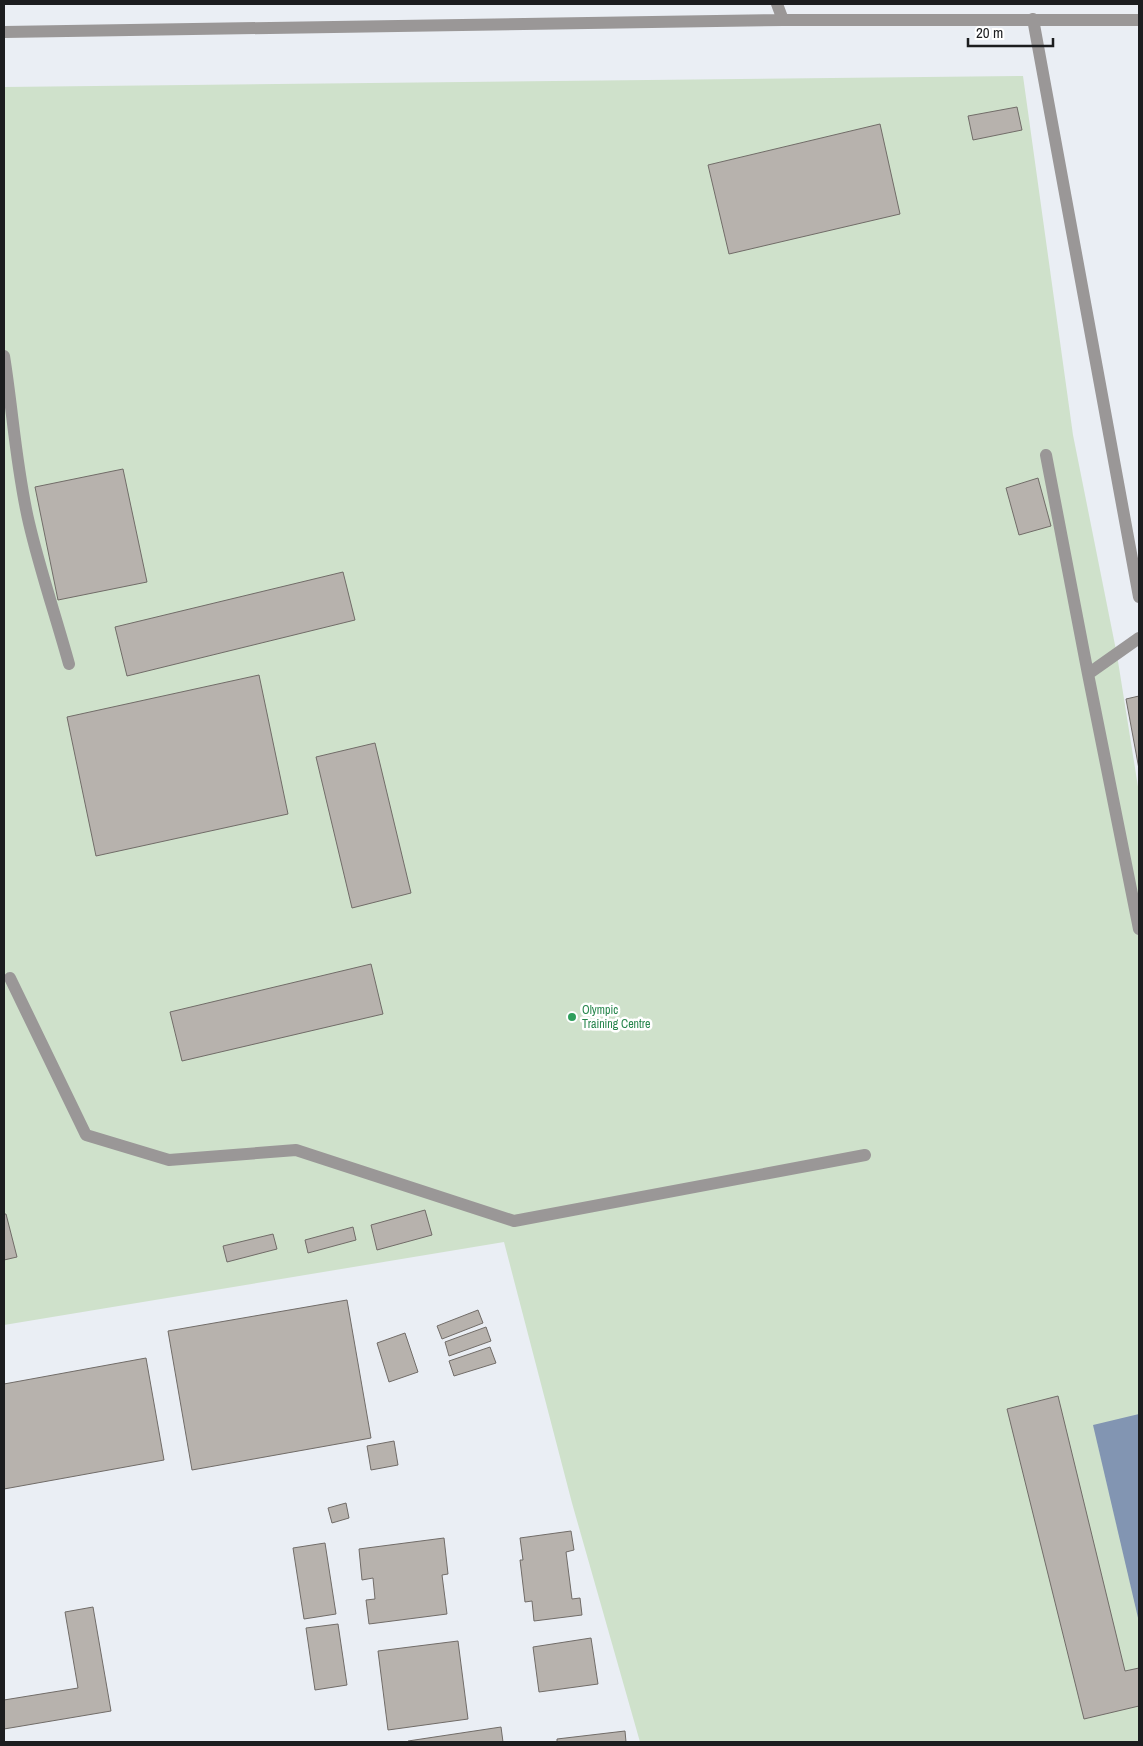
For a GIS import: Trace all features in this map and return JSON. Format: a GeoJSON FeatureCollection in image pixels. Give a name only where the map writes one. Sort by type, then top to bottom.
{"type":"FeatureCollection","features":[{"type":"Feature","properties":{"kind":"street"},"geometry":{"type":"LineString","coordinates":[[777,4],[783,20]]}},
{"type":"Feature","properties":{"kind":"street"},"geometry":{"type":"LineString","coordinates":[[1033,19],[1139,597]]}},
{"type":"Feature","properties":{"kind":"street"},"geometry":{"type":"LineString","coordinates":[[4,32],[783,20],[1139,20]]}},
{"type":"Feature","properties":{"kind":"street"},"geometry":{"type":"LineString","coordinates":[[4,356],[12,408],[16,459],[29,523],[69,664]]}},
{"type":"Feature","properties":{"kind":"street"},"geometry":{"type":"LineString","coordinates":[[1046,454],[1139,929]]}},
{"type":"Feature","properties":{"kind":"street"},"geometry":{"type":"LineString","coordinates":[[1088,674],[1139,638]]}},
{"type":"Feature","properties":{"kind":"street"},"geometry":{"type":"LineString","coordinates":[[10,978],[86,1135],[168,1160],[296,1150],[514,1221],[865,1155]]}},
{"type":"Feature","properties":{"kind":"green space","name":"Olympic Training Centre"},"geometry":{"type":"Polygon","coordinates":[[[1023,76],[1073,435],[1117,655],[1139,793],[1139,1742],[640,1742],[572,1503],[504,1242],[4,1325],[4,87],[1023,76]]]}},
{"type":"Feature","properties":{"kind":"water"},"geometry":{"type":"Polygon","coordinates":[[[1139,1414],[1139,1622],[1093,1425],[1139,1414]]]}},
{"type":"Feature","properties":{"kind":"building"},"geometry":{"type":"Polygon","coordinates":[[[1017,107],[1022,130],[973,140],[968,116],[1017,107]]]}},
{"type":"Feature","properties":{"kind":"building"},"geometry":{"type":"Polygon","coordinates":[[[880,124],[900,214],[729,254],[708,165],[880,124]]]}},
{"type":"Feature","properties":{"kind":"building"},"geometry":{"type":"Polygon","coordinates":[[[123,469],[147,582],[58,600],[35,487],[123,469]]]}},
{"type":"Feature","properties":{"kind":"building"},"geometry":{"type":"Polygon","coordinates":[[[1038,478],[1051,526],[1019,535],[1006,488],[1038,478]]]}},
{"type":"Feature","properties":{"kind":"building"},"geometry":{"type":"Polygon","coordinates":[[[343,572],[355,620],[127,676],[115,627],[343,572]]]}},
{"type":"Feature","properties":{"kind":"building"},"geometry":{"type":"Polygon","coordinates":[[[259,675],[288,814],[96,856],[67,717],[259,675]]]}},
{"type":"Feature","properties":{"kind":"building"},"geometry":{"type":"Polygon","coordinates":[[[1139,696],[1139,769],[1126,699],[1139,696]]]}},
{"type":"Feature","properties":{"kind":"building"},"geometry":{"type":"Polygon","coordinates":[[[375,743],[411,893],[352,908],[316,757],[375,743]]]}},
{"type":"Feature","properties":{"kind":"building"},"geometry":{"type":"Polygon","coordinates":[[[371,964],[383,1014],[182,1061],[170,1012],[371,964]]]}},
{"type":"Feature","properties":{"kind":"building"},"geometry":{"type":"Polygon","coordinates":[[[425,1210],[432,1235],[377,1250],[371,1225],[425,1210]]]}},
{"type":"Feature","properties":{"kind":"building"},"geometry":{"type":"Polygon","coordinates":[[[4,1214],[6,1214],[17,1257],[4,1260],[4,1214]]]}},
{"type":"Feature","properties":{"kind":"building"},"geometry":{"type":"Polygon","coordinates":[[[353,1227],[356,1240],[308,1253],[305,1240],[353,1227]]]}},
{"type":"Feature","properties":{"kind":"building"},"geometry":{"type":"Polygon","coordinates":[[[273,1234],[277,1249],[227,1262],[223,1246],[273,1234]]]}},
{"type":"Feature","properties":{"kind":"building"},"geometry":{"type":"Polygon","coordinates":[[[347,1300],[371,1438],[192,1470],[168,1331],[347,1300]]]}},
{"type":"Feature","properties":{"kind":"building"},"geometry":{"type":"Polygon","coordinates":[[[478,1310],[483,1323],[442,1339],[437,1326],[478,1310]]]}},
{"type":"Feature","properties":{"kind":"building"},"geometry":{"type":"Polygon","coordinates":[[[486,1327],[491,1341],[449,1356],[445,1342],[486,1327]]]}},
{"type":"Feature","properties":{"kind":"building"},"geometry":{"type":"Polygon","coordinates":[[[405,1333],[418,1372],[389,1382],[377,1343],[405,1333]]]}},
{"type":"Feature","properties":{"kind":"building"},"geometry":{"type":"Polygon","coordinates":[[[490,1347],[496,1363],[454,1376],[449,1361],[490,1347]]]}},
{"type":"Feature","properties":{"kind":"building"},"geometry":{"type":"Polygon","coordinates":[[[146,1358],[164,1460],[4,1489],[4,1384],[146,1358]]]}},
{"type":"Feature","properties":{"kind":"building"},"geometry":{"type":"Polygon","coordinates":[[[1058,1396],[1125,1671],[1139,1668],[1139,1706],[1084,1719],[1007,1409],[1058,1396]]]}},
{"type":"Feature","properties":{"kind":"building"},"geometry":{"type":"Polygon","coordinates":[[[394,1441],[398,1465],[371,1470],[367,1446],[394,1441]]]}},
{"type":"Feature","properties":{"kind":"building"},"geometry":{"type":"Polygon","coordinates":[[[346,1503],[349,1518],[332,1523],[328,1508],[346,1503]]]}},
{"type":"Feature","properties":{"kind":"building"},"geometry":{"type":"Polygon","coordinates":[[[571,1531],[574,1550],[566,1552],[572,1599],[580,1598],[582,1615],[534,1621],[532,1601],[525,1602],[520,1560],[523,1560],[520,1538],[571,1531]]]}},
{"type":"Feature","properties":{"kind":"building"},"geometry":{"type":"Polygon","coordinates":[[[444,1538],[448,1574],[442,1575],[447,1614],[369,1624],[366,1600],[375,1599],[373,1578],[362,1580],[359,1549],[444,1538]]]}},
{"type":"Feature","properties":{"kind":"building"},"geometry":{"type":"Polygon","coordinates":[[[325,1543],[336,1614],[304,1619],[293,1548],[325,1543]]]}},
{"type":"Feature","properties":{"kind":"building"},"geometry":{"type":"Polygon","coordinates":[[[93,1607],[111,1711],[4,1729],[4,1700],[78,1688],[65,1612],[93,1607]]]}},
{"type":"Feature","properties":{"kind":"building"},"geometry":{"type":"Polygon","coordinates":[[[338,1624],[347,1685],[315,1690],[306,1628],[338,1624]]]}},
{"type":"Feature","properties":{"kind":"building"},"geometry":{"type":"Polygon","coordinates":[[[591,1638],[598,1684],[539,1692],[533,1647],[591,1638]]]}},
{"type":"Feature","properties":{"kind":"building"},"geometry":{"type":"Polygon","coordinates":[[[458,1641],[468,1719],[388,1730],[378,1651],[458,1641]]]}},
{"type":"Feature","properties":{"kind":"building"},"geometry":{"type":"Polygon","coordinates":[[[501,1727],[503,1742],[408,1742],[408,1741],[501,1727]]]}},
{"type":"Feature","properties":{"kind":"building"},"geometry":{"type":"Polygon","coordinates":[[[625,1731],[626,1742],[557,1742],[557,1739],[625,1731]]]}},
{"type":"Feature","properties":{"kind":"place","name":"Olympic Training Centre"},"geometry":{"type":"Point","coordinates":[572,1017]}}]}
